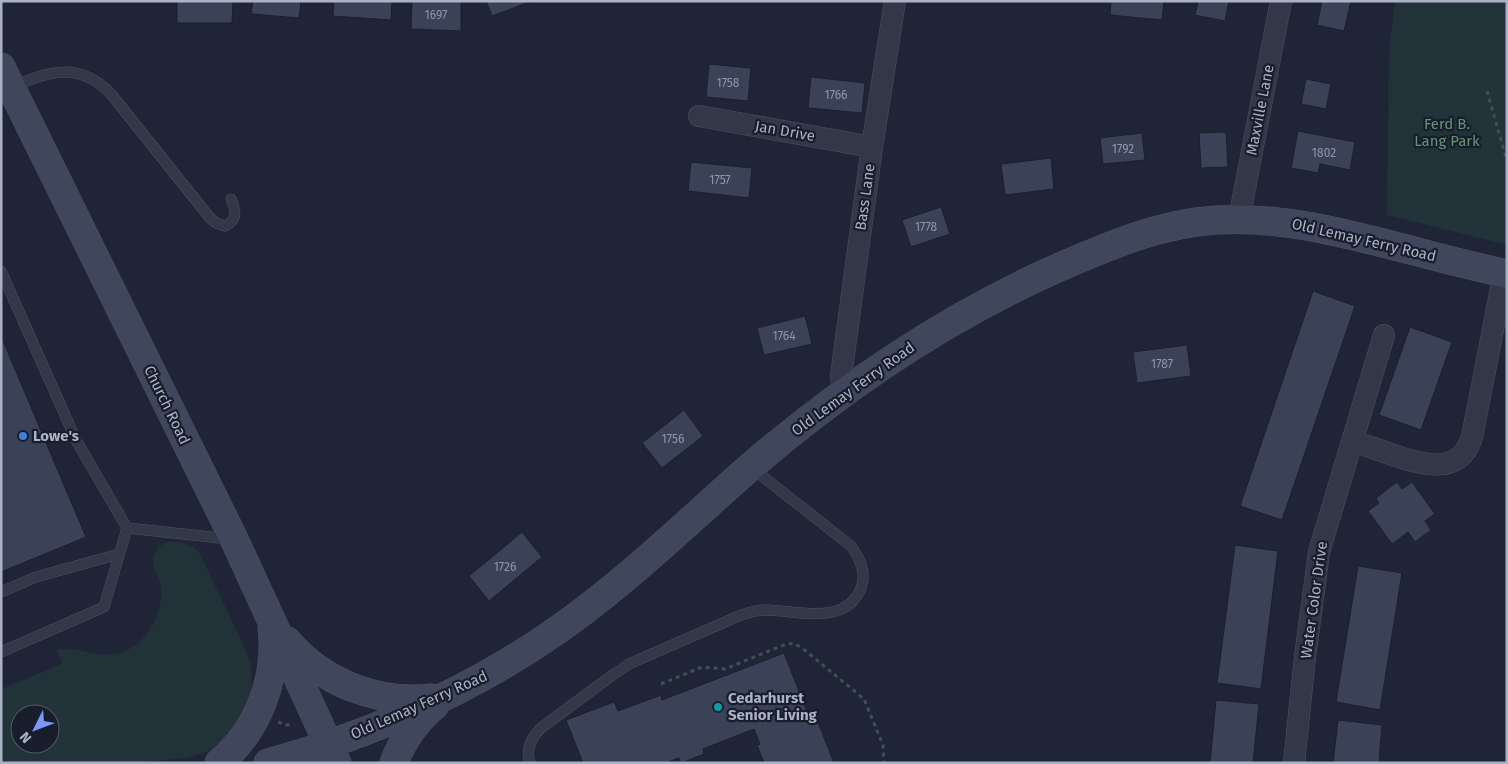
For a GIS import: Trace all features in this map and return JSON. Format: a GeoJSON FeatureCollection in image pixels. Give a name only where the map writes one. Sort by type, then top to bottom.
{"type":"FeatureCollection","features":[{"type":"Feature","properties":{"kind":"main road","name":"Church Road"},"geometry":{"type":"LineString","coordinates":[[6,77],[234,539],[333,754]]}},
{"type":"Feature","properties":{"kind":"main road","name":"Old Lemay Ferry Road"},"geometry":{"type":"LineString","coordinates":[[268,763],[333,754],[388,722],[492,673],[546,638],[616,586],[795,430],[900,354],[974,310],[1048,272],[1118,242],[1156,230],[1197,222],[1239,219],[1299,224],[1332,230],[1506,273]]}},
{"type":"Feature","properties":{"kind":"main road"},"geometry":{"type":"LineString","coordinates":[[270,617],[293,647],[306,660],[330,676],[355,689],[392,698],[411,699],[448,695]]}},
{"type":"Feature","properties":{"kind":"main road"},"geometry":{"type":"LineString","coordinates":[[219,763],[238,744],[249,728],[258,714],[266,694],[271,675],[273,655],[270,617]]}},
{"type":"Feature","properties":{"kind":"main road"},"geometry":{"type":"LineString","coordinates":[[394,763],[397,754],[411,732],[428,712],[448,695]]}},
{"type":"Feature","properties":{"kind":"street","name":"Bass Lane"},"geometry":{"type":"LineString","coordinates":[[843,394],[841,376],[872,147],[895,1]]}},
{"type":"Feature","properties":{"kind":"street","name":"Maxville Lane"},"geometry":{"type":"LineString","coordinates":[[1239,219],[1280,1]]}},
{"type":"Feature","properties":{"kind":"street","name":"Jan Drive"},"geometry":{"type":"LineString","coordinates":[[699,116],[872,147]]}},
{"type":"Feature","properties":{"kind":"street"},"geometry":{"type":"LineString","coordinates":[[1353,441],[1425,464],[1442,465],[1462,456],[1469,447],[1472,437],[1506,273]]}},
{"type":"Feature","properties":{"kind":"street","name":"Water Color Drive"},"geometry":{"type":"LineString","coordinates":[[1294,763],[1304,657],[1319,552],[1384,335]]}},
{"type":"Feature","properties":{"kind":"lane"},"geometry":{"type":"LineString","coordinates":[[6,77],[70,72],[89,78],[104,87],[111,94],[210,218],[225,226],[234,220],[236,214],[231,200]]}},
{"type":"Feature","properties":{"kind":"lane"},"geometry":{"type":"LineString","coordinates":[[1,271],[76,440],[127,528],[104,607],[1,652]]}},
{"type":"Feature","properties":{"kind":"lane"},"geometry":{"type":"LineString","coordinates":[[530,763],[528,748],[540,728],[631,663],[751,612],[766,610],[826,614],[836,612],[852,603],[858,595],[863,578],[863,568],[859,557],[851,546],[751,467]]}},
{"type":"Feature","properties":{"kind":"lane"},"geometry":{"type":"LineString","coordinates":[[127,528],[234,539]]}},
{"type":"Feature","properties":{"kind":"lane"},"geometry":{"type":"LineString","coordinates":[[1,592],[36,577],[119,554]]}},
{"type":"Feature","properties":{"kind":"path"},"geometry":{"type":"LineString","coordinates":[[1487,90],[1506,159]]}},
{"type":"Feature","properties":{"kind":"path"},"geometry":{"type":"LineString","coordinates":[[661,684],[702,667],[725,669],[786,644],[795,644],[864,699],[883,745],[884,763]]}},
{"type":"Feature","properties":{"kind":"path"},"geometry":{"type":"LineString","coordinates":[[273,720],[286,726],[292,724]]}},
{"type":"Feature","properties":{"kind":"green space","name":"Ferd B. Lang Park"},"geometry":{"type":"Polygon","coordinates":[[[1395,1],[1507,1],[1507,245],[1387,215],[1389,50],[1395,1]]]}},
{"type":"Feature","properties":{"kind":"green space"},"geometry":{"type":"Polygon","coordinates":[[[170,541],[178,542],[193,547],[199,552],[243,644],[251,665],[252,692],[248,713],[218,746],[207,752],[186,758],[147,762],[1,763],[1,689],[62,664],[58,649],[109,655],[120,653],[138,643],[151,628],[159,609],[161,585],[153,559],[161,545],[170,541]]]}},
{"type":"Feature","properties":{"kind":"building"},"geometry":{"type":"Polygon","coordinates":[[[177,1],[233,1],[232,23],[177,23],[177,1]]]}},
{"type":"Feature","properties":{"kind":"building"},"geometry":{"type":"Polygon","coordinates":[[[253,1],[301,1],[299,18],[251,14],[253,1]]]}},
{"type":"Feature","properties":{"kind":"building"},"geometry":{"type":"Polygon","coordinates":[[[334,1],[392,1],[391,20],[333,16],[334,1]]]}},
{"type":"Feature","properties":{"kind":"building"},"geometry":{"type":"Polygon","coordinates":[[[412,1],[461,1],[461,31],[411,29],[412,1]]]}},
{"type":"Feature","properties":{"kind":"building"},"geometry":{"type":"Polygon","coordinates":[[[486,1],[532,1],[492,16],[486,1]]]}},
{"type":"Feature","properties":{"kind":"building"},"geometry":{"type":"Polygon","coordinates":[[[1111,1],[1164,1],[1162,20],[1110,15],[1111,1]]]}},
{"type":"Feature","properties":{"kind":"building"},"geometry":{"type":"Polygon","coordinates":[[[1198,1],[1229,1],[1225,21],[1195,15],[1198,1]]]}},
{"type":"Feature","properties":{"kind":"building"},"geometry":{"type":"Polygon","coordinates":[[[1322,1],[1351,1],[1344,31],[1317,25],[1322,1]]]}},
{"type":"Feature","properties":{"kind":"building"},"geometry":{"type":"Polygon","coordinates":[[[709,64],[751,68],[748,101],[706,97],[709,64]]]}},
{"type":"Feature","properties":{"kind":"building"},"geometry":{"type":"Polygon","coordinates":[[[811,77],[865,83],[862,113],[808,108],[811,77]]]}},
{"type":"Feature","properties":{"kind":"building"},"geometry":{"type":"Polygon","coordinates":[[[1306,79],[1331,84],[1326,109],[1301,104],[1306,79]]]}},
{"type":"Feature","properties":{"kind":"building"},"geometry":{"type":"Polygon","coordinates":[[[1298,131],[1355,142],[1350,170],[1320,164],[1318,173],[1291,168],[1298,131]]]}},
{"type":"Feature","properties":{"kind":"building"},"geometry":{"type":"Polygon","coordinates":[[[1226,132],[1228,167],[1201,168],[1199,133],[1226,132]]]}},
{"type":"Feature","properties":{"kind":"building"},"geometry":{"type":"Polygon","coordinates":[[[1142,133],[1145,160],[1103,164],[1100,138],[1142,133]]]}},
{"type":"Feature","properties":{"kind":"building"},"geometry":{"type":"Polygon","coordinates":[[[1051,158],[1054,189],[1005,195],[1001,164],[1051,158]]]}},
{"type":"Feature","properties":{"kind":"building"},"geometry":{"type":"Polygon","coordinates":[[[691,162],[752,168],[749,198],[688,191],[691,162]]]}},
{"type":"Feature","properties":{"kind":"building"},"geometry":{"type":"Polygon","coordinates":[[[941,207],[950,234],[911,247],[902,220],[941,207]]]}},
{"type":"Feature","properties":{"kind":"building"},"geometry":{"type":"Polygon","coordinates":[[[1313,291],[1355,306],[1282,520],[1240,506],[1313,291]]]}},
{"type":"Feature","properties":{"kind":"building"},"geometry":{"type":"Polygon","coordinates":[[[805,316],[812,344],[764,355],[757,328],[805,316]]]}},
{"type":"Feature","properties":{"kind":"building"},"geometry":{"type":"Polygon","coordinates":[[[1410,327],[1452,342],[1421,430],[1379,415],[1410,327]]]}},
{"type":"Feature","properties":{"kind":"building","name":"Lowe's"},"geometry":{"type":"Polygon","coordinates":[[[1,336],[86,537],[1,572],[1,336]]]}},
{"type":"Feature","properties":{"kind":"building"},"geometry":{"type":"Polygon","coordinates":[[[1187,345],[1191,376],[1137,383],[1133,352],[1187,345]]]}},
{"type":"Feature","properties":{"kind":"building"},"geometry":{"type":"Polygon","coordinates":[[[684,410],[703,436],[662,468],[642,443],[684,410]]]}},
{"type":"Feature","properties":{"kind":"building"},"geometry":{"type":"Polygon","coordinates":[[[1397,482],[1402,489],[1412,482],[1435,514],[1425,521],[1431,530],[1415,542],[1408,532],[1392,544],[1368,511],[1379,503],[1376,498],[1397,482]]]}},
{"type":"Feature","properties":{"kind":"building"},"geometry":{"type":"Polygon","coordinates":[[[522,532],[542,557],[489,601],[469,576],[522,532]]]}},
{"type":"Feature","properties":{"kind":"building"},"geometry":{"type":"Polygon","coordinates":[[[1235,545],[1278,551],[1261,689],[1217,683],[1235,545]]]}},
{"type":"Feature","properties":{"kind":"building"},"geometry":{"type":"Polygon","coordinates":[[[1358,566],[1402,573],[1380,710],[1336,702],[1358,566]]]}},
{"type":"Feature","properties":{"kind":"building","name":"Cedarhurst Senior Living"},"geometry":{"type":"Polygon","coordinates":[[[784,653],[812,724],[818,722],[834,763],[764,763],[757,745],[760,744],[754,729],[703,749],[704,754],[681,763],[679,758],[665,763],[583,763],[566,720],[614,702],[618,711],[661,695],[662,700],[784,653]]]}},
{"type":"Feature","properties":{"kind":"building"},"geometry":{"type":"Polygon","coordinates":[[[1216,700],[1259,704],[1253,763],[1210,763],[1216,700]]]}},
{"type":"Feature","properties":{"kind":"building"},"geometry":{"type":"Polygon","coordinates":[[[1338,720],[1382,725],[1379,763],[1333,763],[1338,720]]]}},
{"type":"Feature","properties":{"kind":"place","name":"Lowe's"},"geometry":{"type":"Point","coordinates":[23,436]}},
{"type":"Feature","properties":{"kind":"place","name":"Cedarhurst Senior Living"},"geometry":{"type":"Point","coordinates":[718,707]}}]}
